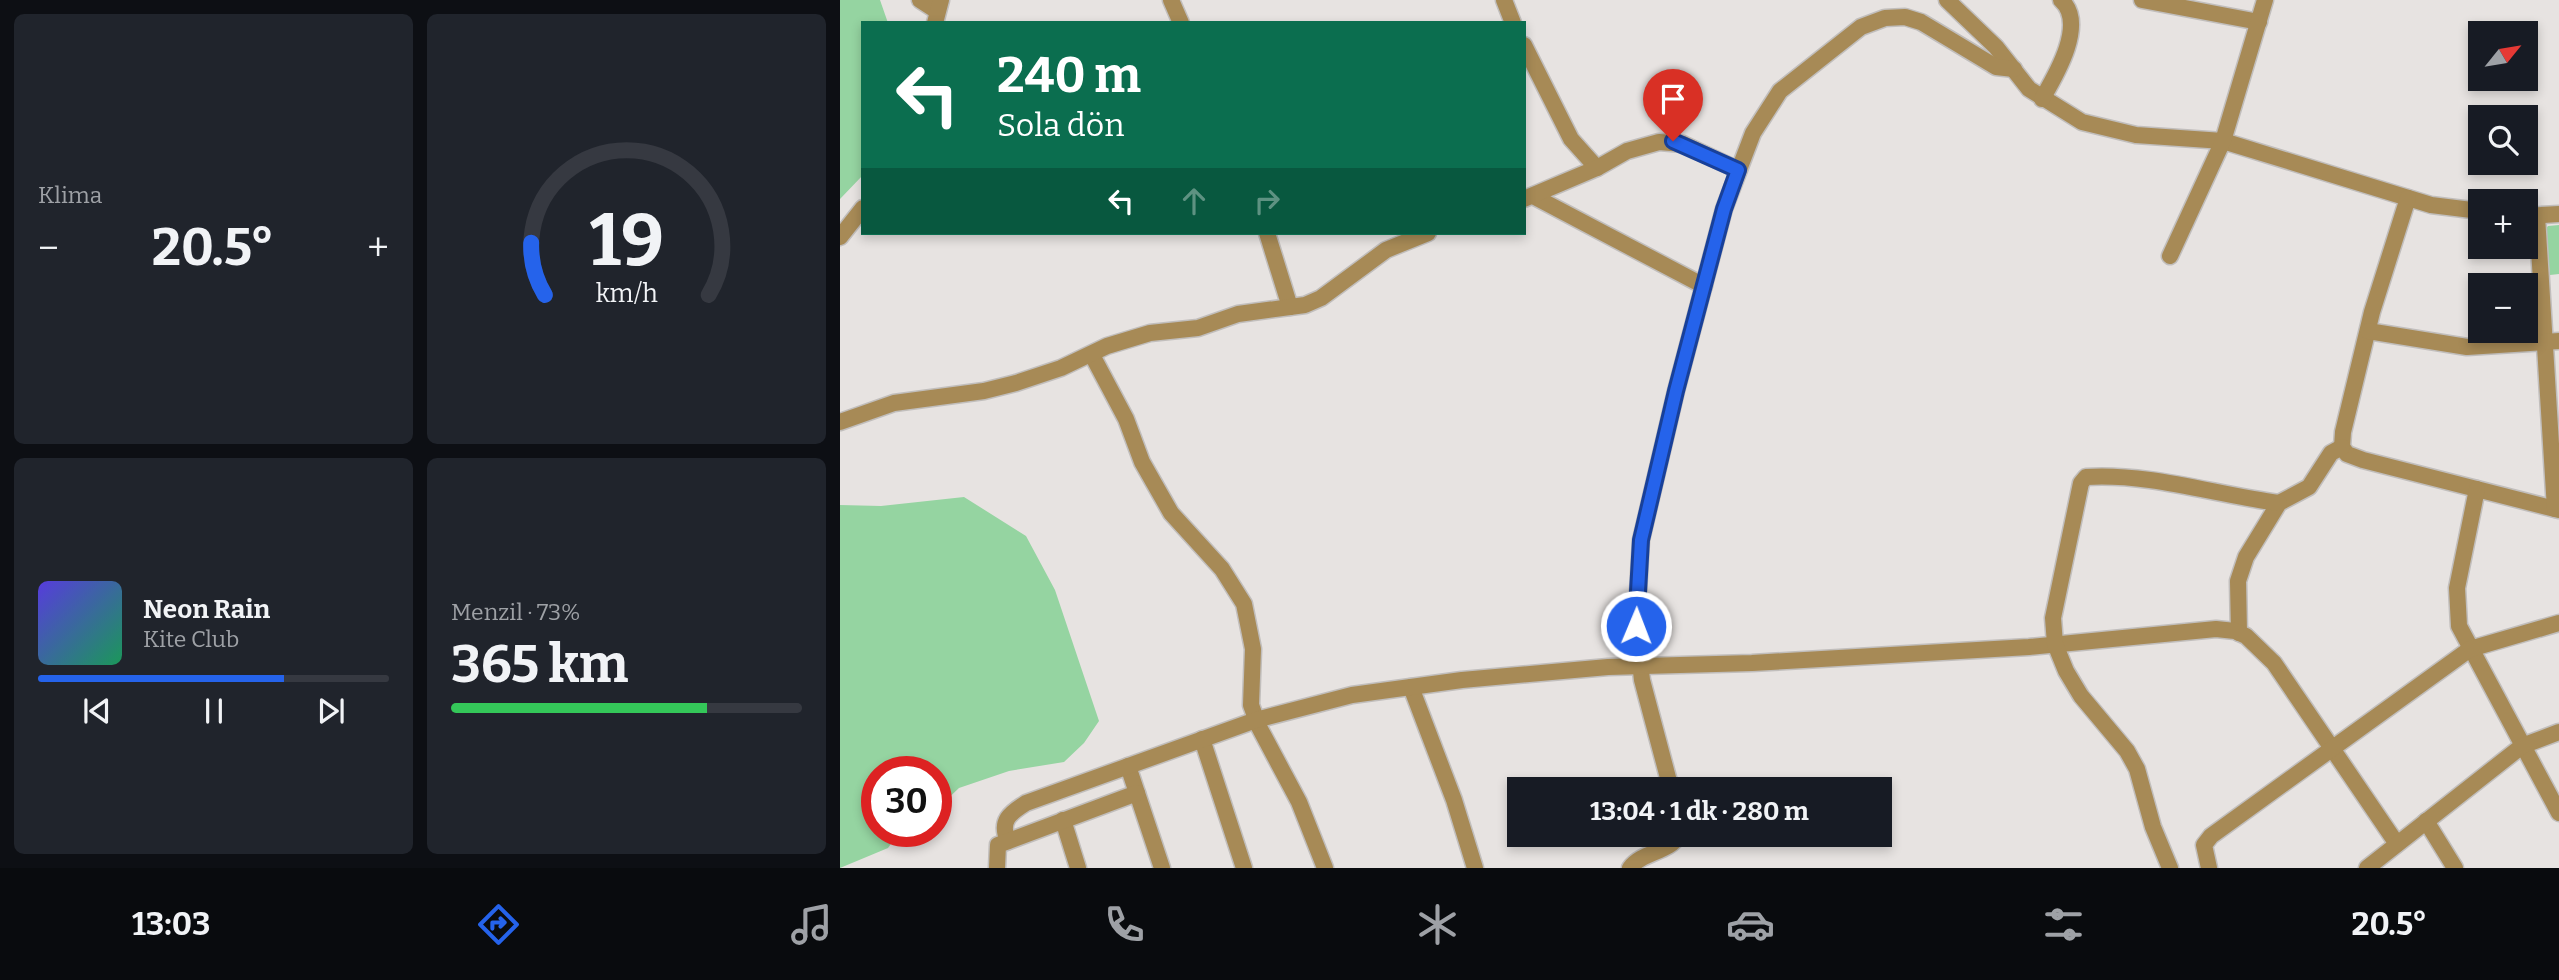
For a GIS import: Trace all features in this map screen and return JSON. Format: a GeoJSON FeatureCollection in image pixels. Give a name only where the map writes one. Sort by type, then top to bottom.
{"type":"FeatureCollection","features":[{"type":"Feature","properties":{"kind":"street"},"geometry":{"type":"LineString","coordinates":[[920,0],[938,11]]}},
{"type":"Feature","properties":{"kind":"street"},"geometry":{"type":"LineString","coordinates":[[1171,0],[1180,21]]}},
{"type":"Feature","properties":{"kind":"street"},"geometry":{"type":"LineString","coordinates":[[1504,0],[1512,21]]}},
{"type":"Feature","properties":{"kind":"street"},"geometry":{"type":"LineString","coordinates":[[1947,0],[1996,47],[2042,99],[2082,122],[2136,135],[2223,141],[2431,205],[2468,210]]}},
{"type":"Feature","properties":{"kind":"street"},"geometry":{"type":"LineString","coordinates":[[2042,99],[2052,82],[2072,28],[2071,11],[2061,0]]}},
{"type":"Feature","properties":{"kind":"street"},"geometry":{"type":"LineString","coordinates":[[2142,0],[2259,22]]}},
{"type":"Feature","properties":{"kind":"street"},"geometry":{"type":"LineString","coordinates":[[2170,256],[2223,141],[2265,0]]}},
{"type":"Feature","properties":{"kind":"street"},"geometry":{"type":"LineString","coordinates":[[1668,777],[1641,667],[1636,626],[1641,540],[1704,286],[1738,170],[1753,133],[1780,91],[1861,27],[1873,23],[1895,18],[1920,22],[1996,67],[2014,69]]}},
{"type":"Feature","properties":{"kind":"street"},"geometry":{"type":"LineString","coordinates":[[1526,49],[1571,139],[1597,169]]}},
{"type":"Feature","properties":{"kind":"street"},"geometry":{"type":"LineString","coordinates":[[1528,197],[1597,169],[1645,144],[1673,141],[1738,170]]}},
{"type":"Feature","properties":{"kind":"street"},"geometry":{"type":"LineString","coordinates":[[1528,197],[1704,286]]}},
{"type":"Feature","properties":{"kind":"street"},"geometry":{"type":"LineString","coordinates":[[2408,198],[2368,331],[2343,432],[2342,447],[2347,454],[2557,509],[2552,342],[2538,258]]}},
{"type":"Feature","properties":{"kind":"street"},"geometry":{"type":"LineString","coordinates":[[840,237],[861,211]]}},
{"type":"Feature","properties":{"kind":"street"},"geometry":{"type":"LineString","coordinates":[[2538,216],[2559,214]]}},
{"type":"Feature","properties":{"kind":"street"},"geometry":{"type":"LineString","coordinates":[[1268,235],[1290,307]]}},
{"type":"Feature","properties":{"kind":"street"},"geometry":{"type":"LineString","coordinates":[[840,422],[894,402],[984,391],[1016,383],[1092,355],[1107,346],[1150,333],[1198,328],[1238,314],[1290,307],[1321,298],[1386,250],[1423,235]]}},
{"type":"Feature","properties":{"kind":"street"},"geometry":{"type":"LineString","coordinates":[[2368,331],[2467,347],[2552,342]]}},
{"type":"Feature","properties":{"kind":"street"},"geometry":{"type":"LineString","coordinates":[[1092,355],[1126,419],[1142,462],[1171,513],[1222,569],[1244,604],[1251,625],[1251,705],[1256,720],[1299,802],[1325,868]]}},
{"type":"Feature","properties":{"kind":"street"},"geometry":{"type":"LineString","coordinates":[[2239,633],[2240,570],[2279,503],[2309,487],[2331,453],[2342,447]]}},
{"type":"Feature","properties":{"kind":"street"},"geometry":{"type":"LineString","coordinates":[[2170,868],[2153,827],[2137,769],[2127,751],[2081,696],[2054,644],[2053,618],[2081,483],[2086,477],[2104,476],[2195,487],[2279,503]]}},
{"type":"Feature","properties":{"kind":"street"},"geometry":{"type":"LineString","coordinates":[[2477,489],[2462,550],[2455,608],[2459,626],[2559,813]]}},
{"type":"Feature","properties":{"kind":"street"},"geometry":{"type":"LineString","coordinates":[[2209,868],[2204,845],[2211,836],[2470,649],[2559,622]]}},
{"type":"Feature","properties":{"kind":"street"},"geometry":{"type":"LineString","coordinates":[[1008,841],[1005,823],[1009,814],[1026,803],[1256,720],[1352,695],[1608,667],[2054,644],[2216,629],[2239,633],[2260,646],[2274,663],[2332,749],[2391,849],[2394,868]]}},
{"type":"Feature","properties":{"kind":"street"},"geometry":{"type":"LineString","coordinates":[[1411,687],[1454,800],[1475,868]]}},
{"type":"Feature","properties":{"kind":"street"},"geometry":{"type":"LineString","coordinates":[[2367,868],[2522,746],[2559,732]]}},
{"type":"Feature","properties":{"kind":"street"},"geometry":{"type":"LineString","coordinates":[[1202,740],[1244,868]]}},
{"type":"Feature","properties":{"kind":"street"},"geometry":{"type":"LineString","coordinates":[[1128,766],[1162,868]]}},
{"type":"Feature","properties":{"kind":"street"},"geometry":{"type":"LineString","coordinates":[[997,868],[998,845],[1137,793]]}},
{"type":"Feature","properties":{"kind":"street"},"geometry":{"type":"LineString","coordinates":[[1063,820],[1078,868]]}},
{"type":"Feature","properties":{"kind":"street"},"geometry":{"type":"LineString","coordinates":[[2426,821],[2455,868]]}},
{"type":"Feature","properties":{"kind":"street"},"geometry":{"type":"LineString","coordinates":[[1630,868],[1636,860],[1665,847]]}},
{"type":"Feature","properties":{"kind":"green space"},"geometry":{"type":"Polygon","coordinates":[[[840,0],[880,0],[887,21],[861,21],[861,177],[840,199],[840,0]]]}},
{"type":"Feature","properties":{"kind":"green space"},"geometry":{"type":"Polygon","coordinates":[[[2559,225],[2559,274],[2550,275],[2545,230],[2548,226],[2559,225]]]}},
{"type":"Feature","properties":{"kind":"green space"},"geometry":{"type":"Polygon","coordinates":[[[964,497],[1026,536],[1055,590],[1099,721],[1084,743],[1064,762],[1009,771],[959,788],[952,795],[952,756],[861,756],[861,847],[889,847],[840,868],[840,505],[881,506],[964,497]]]}},
{"type":"Feature","properties":{"kind":"route"},"geometry":{"type":"LineString","coordinates":[[1636,626],[1641,540],[1676,391],[1724,209],[1738,170],[1673,141]]}}]}
